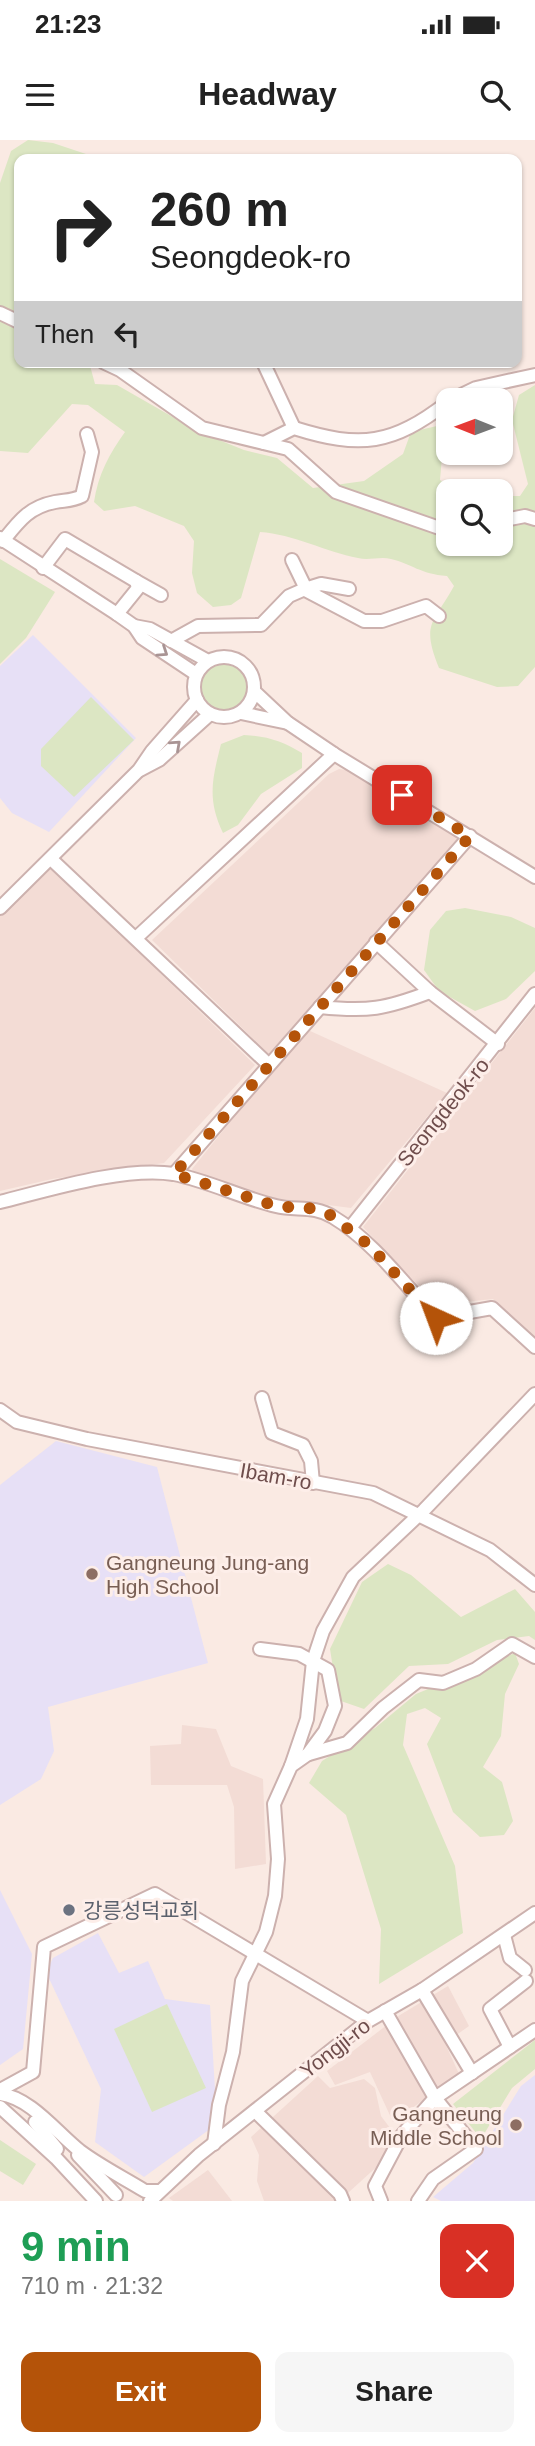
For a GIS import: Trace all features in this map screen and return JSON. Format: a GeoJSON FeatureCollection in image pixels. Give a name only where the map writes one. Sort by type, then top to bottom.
{"type":"FeatureCollection","features":[{"type":"Feature","properties":{"kind":"street"},"geometry":{"type":"LineString","coordinates":[[116,368],[202,428],[288,449],[336,492],[436,526]]}},
{"type":"Feature","properties":{"kind":"street"},"geometry":{"type":"LineString","coordinates":[[266,368],[294,428]]}},
{"type":"Feature","properties":{"kind":"street"},"geometry":{"type":"LineString","coordinates":[[476,388],[535,374]]}},
{"type":"Feature","properties":{"kind":"street"},"geometry":{"type":"LineString","coordinates":[[264,443],[294,428],[331,440],[356,443],[388,438],[436,411]]}},
{"type":"Feature","properties":{"kind":"street"},"geometry":{"type":"LineString","coordinates":[[87,435],[92,452],[82,496],[73,501],[36,506],[23,516],[2,540],[117,614],[134,626],[142,639],[197,674]]}},
{"type":"Feature","properties":{"kind":"street"},"geometry":{"type":"LineString","coordinates":[[513,518],[524,516],[535,519]]}},
{"type":"Feature","properties":{"kind":"street"},"geometry":{"type":"LineString","coordinates":[[43,568],[65,539],[160,595]]}},
{"type":"Feature","properties":{"kind":"street"},"geometry":{"type":"LineString","coordinates":[[292,560],[305,589],[364,621],[382,621],[426,606],[431,607],[439,617]]}},
{"type":"Feature","properties":{"kind":"street"},"geometry":{"type":"LineString","coordinates":[[117,614],[138,588],[136,581]]}},
{"type":"Feature","properties":{"kind":"street"},"geometry":{"type":"LineString","coordinates":[[171,640],[191,628],[261,625],[289,596],[321,584],[349,589]]}},
{"type":"Feature","properties":{"kind":"street"},"geometry":{"type":"LineString","coordinates":[[134,626],[150,629],[208,660],[231,657],[242,662],[254,681],[255,692],[250,704],[241,713]]}},
{"type":"Feature","properties":{"kind":"street"},"geometry":{"type":"LineString","coordinates":[[208,660],[197,674],[194,687],[197,700],[210,714],[220,718],[241,713],[288,723]]}},
{"type":"Feature","properties":{"kind":"street"},"geometry":{"type":"LineString","coordinates":[[255,692],[288,723],[334,754],[535,877]]}},
{"type":"Feature","properties":{"kind":"street"},"geometry":{"type":"LineString","coordinates":[[0,908],[139,770],[197,700]]}},
{"type":"Feature","properties":{"kind":"street"},"geometry":{"type":"LineString","coordinates":[[139,770],[159,760],[210,714]]}},
{"type":"Feature","properties":{"kind":"street"},"geometry":{"type":"LineString","coordinates":[[136,938],[334,754]]}},
{"type":"Feature","properties":{"kind":"street"},"geometry":{"type":"LineString","coordinates":[[174,1174],[470,836]]}},
{"type":"Feature","properties":{"kind":"street"},"geometry":{"type":"LineString","coordinates":[[51,859],[268,1065]]}},
{"type":"Feature","properties":{"kind":"street"},"geometry":{"type":"LineString","coordinates":[[376,942],[430,992],[498,1044]]}},
{"type":"Feature","properties":{"kind":"street"},"geometry":{"type":"LineString","coordinates":[[320,1007],[358,1011],[388,1008],[430,992]]}},
{"type":"Feature","properties":{"kind":"street","name":"Seongdeok-ro"},"geometry":{"type":"LineString","coordinates":[[350,1228],[535,994]]}},
{"type":"Feature","properties":{"kind":"street"},"geometry":{"type":"LineString","coordinates":[[0,1202],[76,1182],[154,1173],[174,1174],[279,1207],[306,1207],[330,1215],[350,1228],[436,1318],[492,1308],[535,1347]]}},
{"type":"Feature","properties":{"kind":"street"},"geometry":{"type":"LineString","coordinates":[[214,2144],[219,2105],[233,2052],[242,1981],[266,1931],[275,1896],[278,1859],[274,1804],[291,1766],[307,1718],[313,1661],[323,1631],[353,1577],[420,1514],[535,1395]]}},
{"type":"Feature","properties":{"kind":"street"},"geometry":{"type":"LineString","coordinates":[[262,1398],[272,1433],[297,1440],[307,1451],[313,1482]]}},
{"type":"Feature","properties":{"kind":"street","name":"Ibam-ro"},"geometry":{"type":"LineString","coordinates":[[0,1410],[18,1422],[88,1439],[373,1493],[490,1550],[535,1585]]}},
{"type":"Feature","properties":{"kind":"street"},"geometry":{"type":"LineString","coordinates":[[308,1754],[347,1743],[383,1708],[419,1680],[443,1683],[476,1669],[512,1644],[535,1657]]}},
{"type":"Feature","properties":{"kind":"street"},"geometry":{"type":"LineString","coordinates":[[260,1648],[299,1654],[328,1670],[335,1706],[325,1731],[308,1754],[291,1766]]}},
{"type":"Feature","properties":{"kind":"street"},"geometry":{"type":"LineString","coordinates":[[0,2094],[33,2071],[44,1947],[155,1894],[368,2021]]}},
{"type":"Feature","properties":{"kind":"street","name":"Yongji-ro"},"geometry":{"type":"LineString","coordinates":[[154,2196],[214,2144],[368,2021],[422,1990],[535,1913]]}},
{"type":"Feature","properties":{"kind":"street"},"geometry":{"type":"LineString","coordinates":[[504,1935],[510,1958],[525,1975],[490,2009],[510,2047]]}},
{"type":"Feature","properties":{"kind":"street"},"geometry":{"type":"LineString","coordinates":[[422,1990],[472,2073]]}},
{"type":"Feature","properties":{"kind":"street"},"geometry":{"type":"LineString","coordinates":[[385,2011],[435,2098],[476,2149],[433,2179],[418,2201]]}},
{"type":"Feature","properties":{"kind":"street"},"geometry":{"type":"LineString","coordinates":[[381,2201],[375,2186],[396,2145],[435,2098],[535,2030]]}},
{"type":"Feature","properties":{"kind":"street"},"geometry":{"type":"LineString","coordinates":[[0,2094],[36,2122],[50,2129],[116,2199]]}},
{"type":"Feature","properties":{"kind":"street"},"geometry":{"type":"LineString","coordinates":[[0,2094],[11,2095],[42,2117],[80,2151],[154,2196]]}},
{"type":"Feature","properties":{"kind":"street"},"geometry":{"type":"LineString","coordinates":[[0,2107],[56,2158],[96,2201]]}},
{"type":"Feature","properties":{"kind":"street"},"geometry":{"type":"LineString","coordinates":[[255,2111],[340,2194],[343,2201]]}},
{"type":"Feature","properties":{"kind":"street"},"geometry":{"type":"LineString","coordinates":[[80,2151],[116,2199]]}},
{"type":"Feature","properties":{"kind":"shaded area"},"geometry":{"type":"Polygon","coordinates":[[[33,635],[136,738],[49,832],[12,813],[0,798],[0,666],[33,635]]]}},
{"type":"Feature","properties":{"kind":"shaded area"},"geometry":{"type":"Polygon","coordinates":[[[339,769],[346,770],[469,844],[308,1030],[447,1093],[351,1208],[267,1197],[195,1176],[192,1169],[278,1063],[152,940],[329,774],[339,769]]]}},
{"type":"Feature","properties":{"kind":"shaded area"},"geometry":{"type":"Polygon","coordinates":[[[49,866],[255,1065],[164,1163],[52,1179],[0,1191],[0,913],[49,866]]]}},
{"type":"Feature","properties":{"kind":"shaded area"},"geometry":{"type":"Polygon","coordinates":[[[535,1008],[535,1339],[493,1299],[437,1305],[363,1227],[535,1008]]]}},
{"type":"Feature","properties":{"kind":"shaded area","name":"Gangneung Jung-ang High School"},"geometry":{"type":"Polygon","coordinates":[[[56,1441],[157,1467],[208,1663],[48,1707],[54,1751],[41,1779],[0,1805],[0,1485],[56,1441]]]}},
{"type":"Feature","properties":{"kind":"shaded area"},"geometry":{"type":"Polygon","coordinates":[[[182,1725],[216,1729],[231,1766],[263,1779],[266,1864],[235,1869],[234,1807],[227,1785],[151,1785],[150,1746],[181,1744],[182,1725]]]}},
{"type":"Feature","properties":{"kind":"shaded area"},"geometry":{"type":"Polygon","coordinates":[[[0,1890],[32,1954],[23,2049],[0,2065],[0,1890]]]}},
{"type":"Feature","properties":{"kind":"shaded area"},"geometry":{"type":"Polygon","coordinates":[[[98,1933],[119,1973],[148,1961],[165,1999],[210,2005],[215,2090],[210,2129],[144,2177],[95,2142],[101,2089],[46,1972],[53,1958],[98,1933]]]}},
{"type":"Feature","properties":{"kind":"shaded area"},"geometry":{"type":"Polygon","coordinates":[[[448,1986],[469,2026],[445,2043],[459,2074],[393,2122],[370,2072],[335,2085],[327,2071],[400,2015],[448,1986]]]}},
{"type":"Feature","properties":{"kind":"shaded area","name":"Gangneung Middle School"},"geometry":{"type":"Polygon","coordinates":[[[535,2075],[535,2201],[441,2201],[433,2197],[473,2163],[521,2086],[535,2075]]]}},
{"type":"Feature","properties":{"kind":"shaded area"},"geometry":{"type":"Polygon","coordinates":[[[318,2076],[330,2088],[364,2079],[375,2088],[381,2116],[402,2144],[349,2192],[344,2201],[264,2201],[257,2181],[259,2155],[251,2137],[318,2076]]]}},
{"type":"Feature","properties":{"kind":"shaded area"},"geometry":{"type":"Polygon","coordinates":[[[208,2170],[232,2201],[173,2201],[169,2198],[208,2170]]]}},
{"type":"Feature","properties":{"kind":"green space"},"geometry":{"type":"Polygon","coordinates":[[[28,140],[53,143],[86,154],[14,154],[14,368],[91,368],[95,384],[117,385],[199,432],[244,450],[277,458],[313,488],[364,481],[403,454],[411,432],[436,426],[436,466],[441,466],[440,479],[436,479],[436,556],[513,556],[513,496],[520,496],[528,484],[513,416],[519,395],[535,385],[535,667],[518,686],[497,687],[439,668],[430,632],[435,617],[454,586],[447,576],[391,559],[358,558],[285,536],[260,532],[241,598],[231,605],[213,607],[197,593],[192,573],[194,541],[184,526],[135,506],[104,511],[94,502],[105,465],[125,432],[88,405],[72,404],[28,453],[0,451],[0,183],[11,151],[28,140]]]}},
{"type":"Feature","properties":{"kind":"green space"},"geometry":{"type":"Polygon","coordinates":[[[0,559],[55,592],[26,638],[0,664],[0,559]]]}},
{"type":"Feature","properties":{"kind":"green space"},"geometry":{"type":"Polygon","coordinates":[[[224,664],[240,671],[247,687],[240,703],[224,710],[208,703],[201,687],[208,671],[224,664]]]}},
{"type":"Feature","properties":{"kind":"green space"},"geometry":{"type":"Polygon","coordinates":[[[91,697],[134,740],[74,797],[41,766],[41,749],[91,697]]]}},
{"type":"Feature","properties":{"kind":"green space"},"geometry":{"type":"Polygon","coordinates":[[[244,735],[267,738],[295,749],[302,753],[302,768],[261,794],[238,825],[223,833],[213,799],[215,768],[221,744],[244,735]]]}},
{"type":"Feature","properties":{"kind":"green space"},"geometry":{"type":"Polygon","coordinates":[[[465,908],[511,917],[535,928],[535,971],[506,999],[475,1011],[439,991],[424,970],[430,930],[446,911],[465,908]]]}},
{"type":"Feature","properties":{"kind":"green space"},"geometry":{"type":"Polygon","coordinates":[[[388,1564],[411,1575],[461,1617],[515,1589],[535,1612],[535,1640],[529,1636],[497,1640],[448,1664],[409,1666],[364,1709],[338,1700],[330,1649],[362,1582],[388,1564]]]}},
{"type":"Feature","properties":{"kind":"green space"},"geometry":{"type":"Polygon","coordinates":[[[515,1653],[519,1664],[505,1694],[501,1736],[483,1767],[502,1782],[513,1821],[504,1835],[480,1837],[453,1812],[427,1744],[441,1718],[425,1708],[407,1714],[403,1745],[455,1866],[463,1933],[379,1984],[381,1929],[346,1815],[309,1783],[322,1761],[375,1728],[416,1694],[515,1653]]]}},
{"type":"Feature","properties":{"kind":"green space"},"geometry":{"type":"Polygon","coordinates":[[[167,2004],[206,2088],[152,2112],[114,2029],[167,2004]]]}},
{"type":"Feature","properties":{"kind":"green space"},"geometry":{"type":"Polygon","coordinates":[[[535,2040],[535,2069],[512,2088],[481,2139],[453,2104],[535,2040]]]}},
{"type":"Feature","properties":{"kind":"green space"},"geometry":{"type":"Polygon","coordinates":[[[0,2140],[36,2164],[23,2185],[0,2171],[0,2140]]]}},
{"type":"Feature","properties":{"kind":"place","name":"Gangneung Jung-ang High School"},"geometry":{"type":"Point","coordinates":[92,1574]}},
{"type":"Feature","properties":{"kind":"place","name":"강릉성덕교회"},"geometry":{"type":"Point","coordinates":[69,1910]}},
{"type":"Feature","properties":{"kind":"place","name":"Gangneung Middle School"},"geometry":{"type":"Point","coordinates":[516,2125]}},
{"type":"Feature","properties":{"kind":"route"},"geometry":{"type":"LineString","coordinates":[[402,795],[470,836],[174,1174],[279,1207],[306,1207],[330,1215],[369,1245],[436,1318]]}}]}
